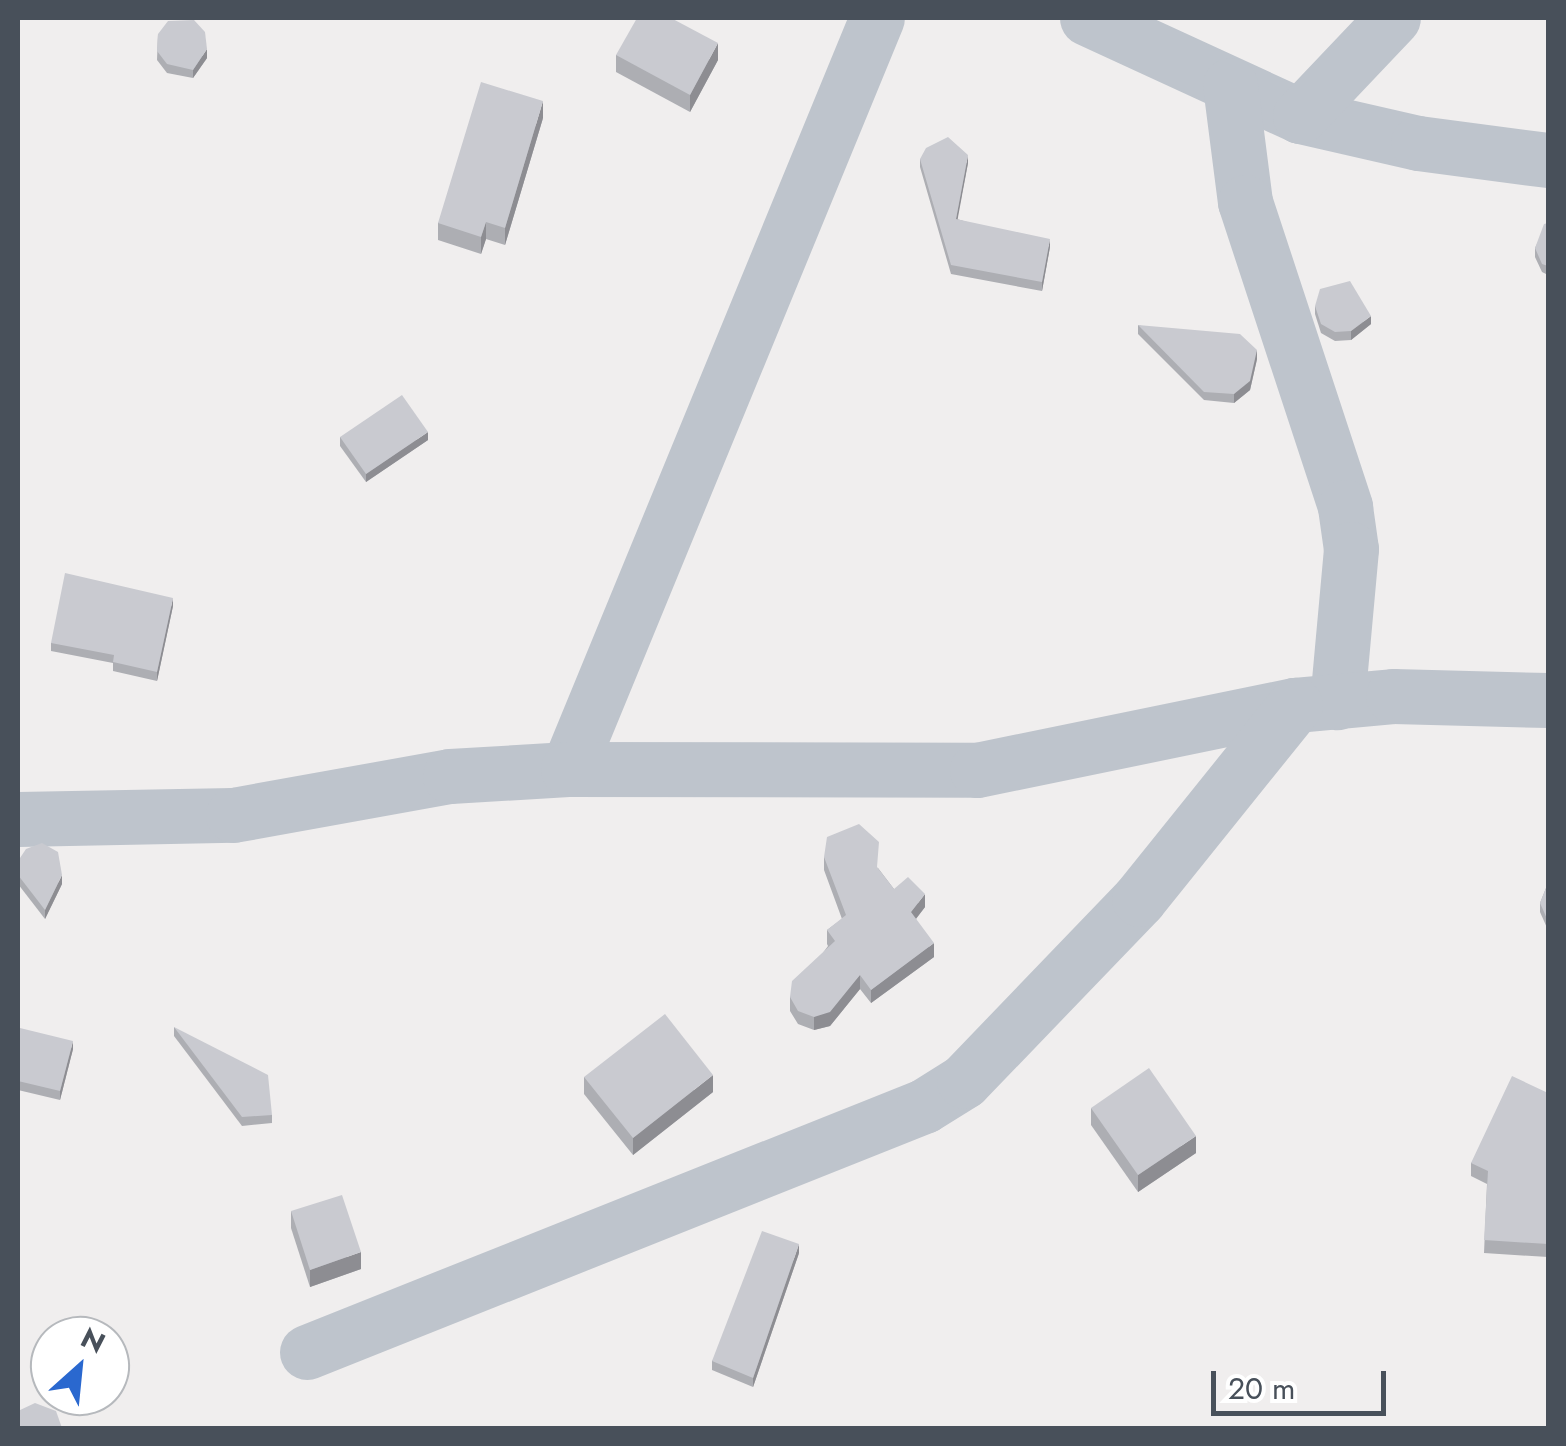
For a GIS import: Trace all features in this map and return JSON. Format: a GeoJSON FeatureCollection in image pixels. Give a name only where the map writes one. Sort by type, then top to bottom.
{"type":"FeatureCollection","features":[{"type":"Feature","properties":{"kind":"street"},"geometry":{"type":"LineString","coordinates":[[568,769],[878,18]]}},
{"type":"Feature","properties":{"kind":"street"},"geometry":{"type":"LineString","coordinates":[[1087,18],[1300,116],[1418,142],[1548,160]]}},
{"type":"Feature","properties":{"kind":"street"},"geometry":{"type":"LineString","coordinates":[[1300,116],[1393,18]]}},
{"type":"Feature","properties":{"kind":"street"},"geometry":{"type":"LineString","coordinates":[[307,1352],[924,1106],[964,1081],[1139,899],[1316,704],[1350,549],[1345,507],[1245,202],[1230,84]]}},
{"type":"Feature","properties":{"kind":"street"},"geometry":{"type":"LineString","coordinates":[[18,819],[232,815],[450,776],[568,769],[977,770],[1316,704],[1394,696],[1548,700]]}},
{"type":"Feature","properties":{"kind":"building"},"geometry":{"type":"Polygon","coordinates":[[[637,18],[671,18],[718,43],[690,95],[616,55],[637,18]]]}},
{"type":"Feature","properties":{"kind":"building"},"geometry":{"type":"Polygon","coordinates":[[[194,20],[205,32],[207,49],[193,70],[167,64],[157,51],[158,34],[168,21],[194,20]]]}},
{"type":"Feature","properties":{"kind":"building"},"geometry":{"type":"Polygon","coordinates":[[[481,82],[543,101],[505,228],[486,222],[481,237],[438,223],[481,82]]]}},
{"type":"Feature","properties":{"kind":"building"},"geometry":{"type":"Polygon","coordinates":[[[948,137],[968,155],[956,219],[1050,239],[1042,282],[951,265],[920,159],[926,148],[948,137]]]}},
{"type":"Feature","properties":{"kind":"building"},"geometry":{"type":"Polygon","coordinates":[[[1548,223],[1548,266],[1542,264],[1535,248],[1544,224],[1548,223]]]}},
{"type":"Feature","properties":{"kind":"building"},"geometry":{"type":"Polygon","coordinates":[[[1350,281],[1371,316],[1351,331],[1335,332],[1321,324],[1315,306],[1320,289],[1350,281]]]}},
{"type":"Feature","properties":{"kind":"building"},"geometry":{"type":"Polygon","coordinates":[[[1138,325],[1240,334],[1257,350],[1250,381],[1234,394],[1204,392],[1138,325]]]}},
{"type":"Feature","properties":{"kind":"building"},"geometry":{"type":"Polygon","coordinates":[[[402,395],[428,432],[366,474],[340,437],[402,395]]]}},
{"type":"Feature","properties":{"kind":"building"},"geometry":{"type":"Polygon","coordinates":[[[65,573],[173,598],[157,672],[113,662],[114,655],[51,643],[65,573]]]}},
{"type":"Feature","properties":{"kind":"building"},"geometry":{"type":"Polygon","coordinates":[[[859,824],[879,842],[877,867],[894,889],[908,877],[925,894],[911,912],[934,943],[871,990],[860,975],[830,1012],[814,1017],[798,1011],[790,997],[792,981],[835,941],[827,930],[846,915],[824,857],[827,837],[859,824]]]}},
{"type":"Feature","properties":{"kind":"building"},"geometry":{"type":"Polygon","coordinates":[[[42,843],[58,852],[62,875],[45,910],[18,875],[18,861],[26,849],[42,843]]]}},
{"type":"Feature","properties":{"kind":"building"},"geometry":{"type":"Polygon","coordinates":[[[1548,883],[1548,921],[1540,903],[1548,883]]]}},
{"type":"Feature","properties":{"kind":"building"},"geometry":{"type":"Polygon","coordinates":[[[665,1014],[713,1075],[633,1138],[584,1077],[665,1014]]]}},
{"type":"Feature","properties":{"kind":"building"},"geometry":{"type":"Polygon","coordinates":[[[174,1027],[268,1075],[272,1115],[242,1117],[174,1027]]]}},
{"type":"Feature","properties":{"kind":"building"},"geometry":{"type":"Polygon","coordinates":[[[20,1028],[73,1041],[60,1091],[18,1081],[20,1028]]]}},
{"type":"Feature","properties":{"kind":"building"},"geometry":{"type":"Polygon","coordinates":[[[1149,1068],[1196,1136],[1138,1175],[1091,1108],[1149,1068]]]}},
{"type":"Feature","properties":{"kind":"building"},"geometry":{"type":"Polygon","coordinates":[[[1512,1076],[1548,1093],[1548,1244],[1484,1240],[1488,1171],[1471,1163],[1512,1076]]]}},
{"type":"Feature","properties":{"kind":"building"},"geometry":{"type":"Polygon","coordinates":[[[342,1195],[361,1252],[310,1270],[291,1211],[342,1195]]]}},
{"type":"Feature","properties":{"kind":"building"},"geometry":{"type":"Polygon","coordinates":[[[762,1231],[799,1244],[753,1378],[712,1361],[762,1231]]]}},
{"type":"Feature","properties":{"kind":"building"},"geometry":{"type":"Polygon","coordinates":[[[30,1405],[30,1416],[58,1416],[62,1428],[18,1428],[18,1411],[30,1405]]]}}]}
